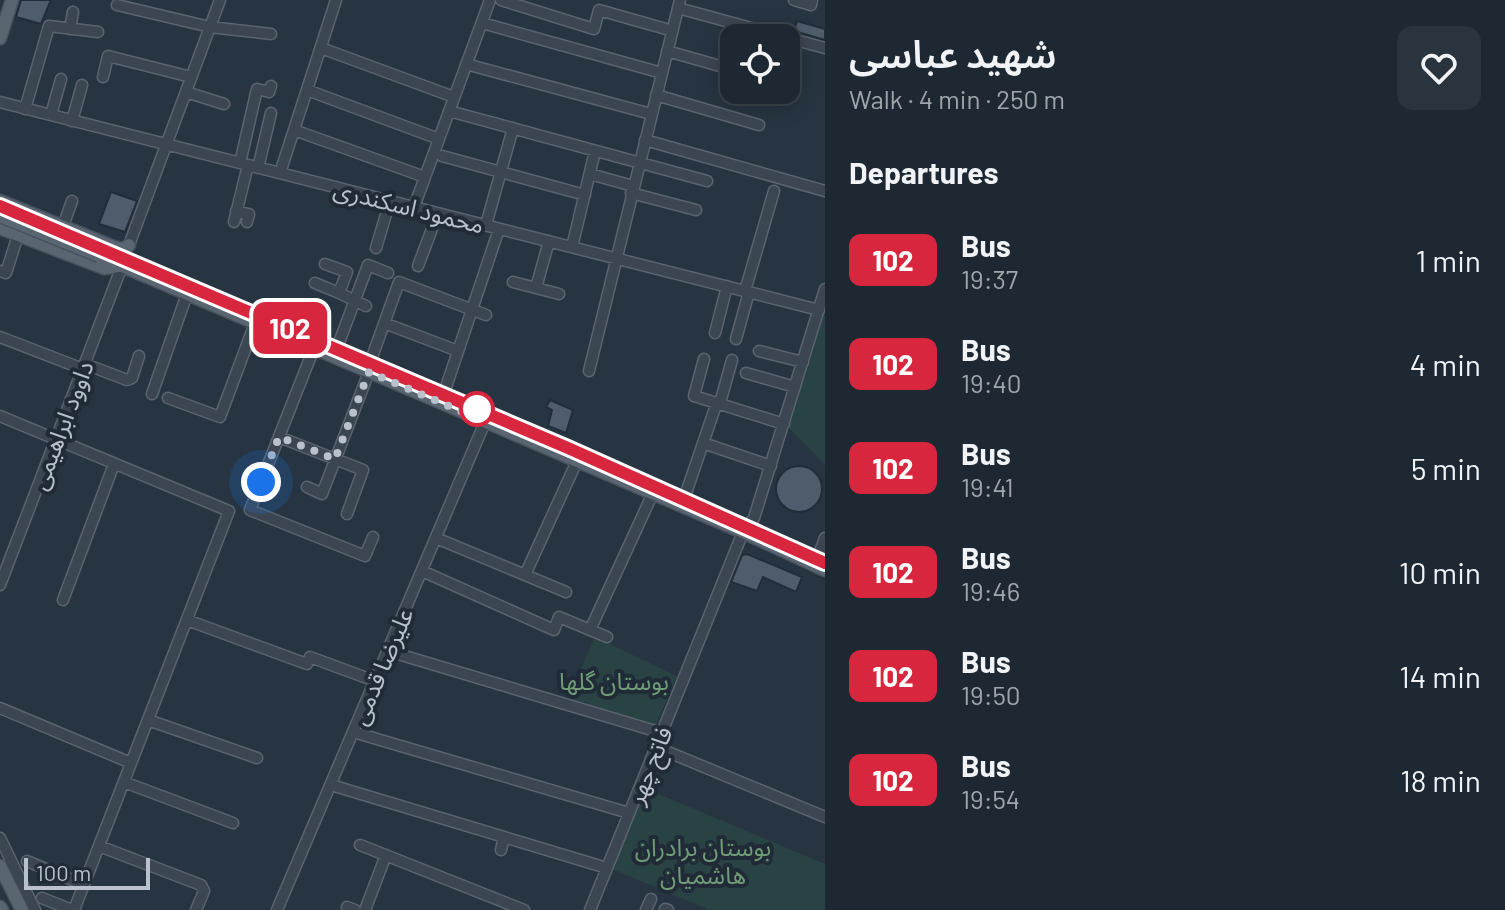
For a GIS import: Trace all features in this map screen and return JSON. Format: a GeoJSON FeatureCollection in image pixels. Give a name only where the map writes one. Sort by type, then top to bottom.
{"type":"FeatureCollection","features":[{"type":"Feature","properties":{"kind":"main road"},"geometry":{"type":"LineString","coordinates":[[0,38],[12,0]]}},
{"type":"Feature","properties":{"kind":"main road"},"geometry":{"type":"LineString","coordinates":[[0,201],[116,248],[125,249],[129,245]]}},
{"type":"Feature","properties":{"kind":"main road"},"geometry":{"type":"LineString","coordinates":[[0,216],[334,356],[825,570]]}},
{"type":"Feature","properties":{"kind":"main road"},"geometry":{"type":"LineString","coordinates":[[0,228],[104,268],[122,266]]}},
{"type":"Feature","properties":{"kind":"main road"},"geometry":{"type":"LineString","coordinates":[[0,866],[22,910]]}},
{"type":"Feature","properties":{"kind":"street"},"geometry":{"type":"LineString","coordinates":[[129,245],[220,0]]}},
{"type":"Feature","properties":{"kind":"street"},"geometry":{"type":"LineString","coordinates":[[280,173],[336,0]]}},
{"type":"Feature","properties":{"kind":"street"},"geometry":{"type":"LineString","coordinates":[[414,207],[490,0]]}},
{"type":"Feature","properties":{"kind":"street"},"geometry":{"type":"LineString","coordinates":[[501,0],[594,29],[599,10],[666,29]]}},
{"type":"Feature","properties":{"kind":"street"},"geometry":{"type":"LineString","coordinates":[[794,0],[811,5],[812,0]]}},
{"type":"Feature","properties":{"kind":"street"},"geometry":{"type":"LineString","coordinates":[[589,371],[679,4],[825,48]]}},
{"type":"Feature","properties":{"kind":"street"},"geometry":{"type":"LineString","coordinates":[[117,5],[210,27],[271,34]]}},
{"type":"Feature","properties":{"kind":"street"},"geometry":{"type":"LineString","coordinates":[[70,29],[73,12]]}},
{"type":"Feature","properties":{"kind":"street"},"geometry":{"type":"LineString","coordinates":[[482,23],[662,73]]}},
{"type":"Feature","properties":{"kind":"street"},"geometry":{"type":"LineString","coordinates":[[25,109],[49,26],[98,32]]}},
{"type":"Feature","properties":{"kind":"street"},"geometry":{"type":"LineString","coordinates":[[321,48],[454,97]]}},
{"type":"Feature","properties":{"kind":"street"},"geometry":{"type":"LineString","coordinates":[[667,51],[720,66]]}},
{"type":"Feature","properties":{"kind":"street"},"geometry":{"type":"LineString","coordinates":[[103,77],[108,56],[191,77]]}},
{"type":"Feature","properties":{"kind":"street"},"geometry":{"type":"LineString","coordinates":[[466,64],[651,114]]}},
{"type":"Feature","properties":{"kind":"street"},"geometry":{"type":"LineString","coordinates":[[51,115],[61,79]]}},
{"type":"Feature","properties":{"kind":"street"},"geometry":{"type":"LineString","coordinates":[[72,121],[82,85]]}},
{"type":"Feature","properties":{"kind":"street"},"geometry":{"type":"LineString","coordinates":[[249,165],[257,89],[269,92],[271,86]]}},
{"type":"Feature","properties":{"kind":"street"},"geometry":{"type":"LineString","coordinates":[[307,90],[439,139]]}},
{"type":"Feature","properties":{"kind":"street"},"geometry":{"type":"LineString","coordinates":[[186,92],[224,104]]}},
{"type":"Feature","properties":{"kind":"street"},"geometry":{"type":"LineString","coordinates":[[656,95],[759,125]]}},
{"type":"Feature","properties":{"kind":"street","name":"محمود اسکندری"},"geometry":{"type":"LineString","coordinates":[[0,102],[819,310]]}},
{"type":"Feature","properties":{"kind":"street"},"geometry":{"type":"LineString","coordinates":[[449,111],[707,181]]}},
{"type":"Feature","properties":{"kind":"street"},"geometry":{"type":"LineString","coordinates":[[247,222],[249,214],[235,217],[249,165],[271,113]]}},
{"type":"Feature","properties":{"kind":"street"},"geometry":{"type":"LineString","coordinates":[[486,225],[513,128]]}},
{"type":"Feature","properties":{"kind":"street"},"geometry":{"type":"LineString","coordinates":[[294,130],[425,177]]}},
{"type":"Feature","properties":{"kind":"street"},"geometry":{"type":"LineString","coordinates":[[645,140],[825,191]]}},
{"type":"Feature","properties":{"kind":"street"},"geometry":{"type":"LineString","coordinates":[[572,247],[595,151]]}},
{"type":"Feature","properties":{"kind":"street"},"geometry":{"type":"LineString","coordinates":[[442,156],[585,195]]}},
{"type":"Feature","properties":{"kind":"street"},"geometry":{"type":"LineString","coordinates":[[590,174],[696,210]]}},
{"type":"Feature","properties":{"kind":"street"},"geometry":{"type":"LineString","coordinates":[[736,339],[774,191]]}},
{"type":"Feature","properties":{"kind":"street"},"geometry":{"type":"LineString","coordinates":[[63,226],[72,201]]}},
{"type":"Feature","properties":{"kind":"street"},"geometry":{"type":"LineString","coordinates":[[376,248],[390,201]]}},
{"type":"Feature","properties":{"kind":"street"},"geometry":{"type":"LineString","coordinates":[[418,266],[438,213]]}},
{"type":"Feature","properties":{"kind":"street"},"geometry":{"type":"LineString","coordinates":[[441,402],[499,229]]}},
{"type":"Feature","properties":{"kind":"street"},"geometry":{"type":"LineString","coordinates":[[3,272],[18,235]]}},
{"type":"Feature","properties":{"kind":"street"},"geometry":{"type":"LineString","coordinates":[[536,288],[549,241]]}},
{"type":"Feature","properties":{"kind":"street"},"geometry":{"type":"LineString","coordinates":[[325,264],[347,272],[339,293]]}},
{"type":"Feature","properties":{"kind":"street"},"geometry":{"type":"LineString","coordinates":[[334,356],[368,265],[388,273]]}},
{"type":"Feature","properties":{"kind":"street","name":"داوود ابراهیمی"},"geometry":{"type":"LineString","coordinates":[[0,585],[122,266]]}},
{"type":"Feature","properties":{"kind":"street"},"geometry":{"type":"LineString","coordinates":[[307,487],[322,494],[399,282],[486,315]]}},
{"type":"Feature","properties":{"kind":"street"},"geometry":{"type":"LineString","coordinates":[[513,282],[559,294]]}},
{"type":"Feature","properties":{"kind":"street"},"geometry":{"type":"LineString","coordinates":[[315,283],[366,306]]}},
{"type":"Feature","properties":{"kind":"street"},"geometry":{"type":"LineString","coordinates":[[715,333],[727,286]]}},
{"type":"Feature","properties":{"kind":"street","name":"فاتح چهر"},"geometry":{"type":"LineString","coordinates":[[590,910],[743,532],[754,518],[825,289]]}},
{"type":"Feature","properties":{"kind":"street"},"geometry":{"type":"LineString","coordinates":[[152,394],[187,294]]}},
{"type":"Feature","properties":{"kind":"street"},"geometry":{"type":"LineString","coordinates":[[168,398],[220,417],[255,323]]}},
{"type":"Feature","properties":{"kind":"street"},"geometry":{"type":"LineString","coordinates":[[384,323],[458,351]]}},
{"type":"Feature","properties":{"kind":"street"},"geometry":{"type":"LineString","coordinates":[[0,337],[127,380],[132,378],[139,356]]}},
{"type":"Feature","properties":{"kind":"street"},"geometry":{"type":"LineString","coordinates":[[314,348],[250,510],[365,556],[373,537]]}},
{"type":"Feature","properties":{"kind":"street"},"geometry":{"type":"LineString","coordinates":[[759,351],[803,362]]}},
{"type":"Feature","properties":{"kind":"street"},"geometry":{"type":"LineString","coordinates":[[704,359],[694,396],[784,424]]}},
{"type":"Feature","properties":{"kind":"street"},"geometry":{"type":"LineString","coordinates":[[684,499],[732,360]]}},
{"type":"Feature","properties":{"kind":"street"},"geometry":{"type":"LineString","coordinates":[[746,373],[795,387]]}},
{"type":"Feature","properties":{"kind":"street"},"geometry":{"type":"LineString","coordinates":[[0,416],[229,511],[73,910],[42,898]]}},
{"type":"Feature","properties":{"kind":"street","name":"علیرضا قدمی"},"geometry":{"type":"LineString","coordinates":[[277,910],[485,422]]}},
{"type":"Feature","properties":{"kind":"street"},"geometry":{"type":"LineString","coordinates":[[279,437],[363,470],[347,514]]}},
{"type":"Feature","properties":{"kind":"street"},"geometry":{"type":"LineString","coordinates":[[703,443],[771,466]]}},
{"type":"Feature","properties":{"kind":"street"},"geometry":{"type":"LineString","coordinates":[[525,575],[577,461]]}},
{"type":"Feature","properties":{"kind":"street"},"geometry":{"type":"LineString","coordinates":[[63,600],[114,464]]}},
{"type":"Feature","properties":{"kind":"street"},"geometry":{"type":"LineString","coordinates":[[590,630],[653,493]]}},
{"type":"Feature","properties":{"kind":"street"},"geometry":{"type":"LineString","coordinates":[[436,538],[566,592]]}},
{"type":"Feature","properties":{"kind":"street"},"geometry":{"type":"LineString","coordinates":[[817,559],[825,538]]}},
{"type":"Feature","properties":{"kind":"street"},"geometry":{"type":"LineString","coordinates":[[422,571],[554,630],[559,617],[607,637]]}},
{"type":"Feature","properties":{"kind":"street"},"geometry":{"type":"LineString","coordinates":[[187,620],[307,664],[310,657],[375,681]]}},
{"type":"Feature","properties":{"kind":"street"},"geometry":{"type":"LineString","coordinates":[[388,651],[662,733]]}},
{"type":"Feature","properties":{"kind":"street"},"geometry":{"type":"LineString","coordinates":[[0,708],[131,763]]}},
{"type":"Feature","properties":{"kind":"street"},"geometry":{"type":"LineString","coordinates":[[148,720],[257,758]]}},
{"type":"Feature","properties":{"kind":"street"},"geometry":{"type":"LineString","coordinates":[[353,732],[629,813]]}},
{"type":"Feature","properties":{"kind":"street"},"geometry":{"type":"LineString","coordinates":[[656,747],[825,817]]}},
{"type":"Feature","properties":{"kind":"street"},"geometry":{"type":"LineString","coordinates":[[124,782],[233,823]]}},
{"type":"Feature","properties":{"kind":"street"},"geometry":{"type":"LineString","coordinates":[[331,785],[607,868]]}},
{"type":"Feature","properties":{"kind":"street"},"geometry":{"type":"LineString","coordinates":[[501,850],[504,837]]}},
{"type":"Feature","properties":{"kind":"street"},"geometry":{"type":"LineString","coordinates":[[0,838],[35,910]]}},
{"type":"Feature","properties":{"kind":"street"},"geometry":{"type":"LineString","coordinates":[[360,845],[524,910]]}},
{"type":"Feature","properties":{"kind":"street"},"geometry":{"type":"LineString","coordinates":[[99,846],[204,888],[196,910]]}},
{"type":"Feature","properties":{"kind":"street"},"geometry":{"type":"LineString","coordinates":[[365,910],[386,855]]}},
{"type":"Feature","properties":{"kind":"street"},"geometry":{"type":"LineString","coordinates":[[27,861],[84,885]]}},
{"type":"Feature","properties":{"kind":"green space"},"geometry":{"type":"Polygon","coordinates":[[[825,310],[825,465],[788,427],[825,310]]]}},
{"type":"Feature","properties":{"kind":"green space","name":"بوستان گلها"},"geometry":{"type":"Polygon","coordinates":[[[595,637],[677,676],[655,727],[568,698],[595,637]]]}},
{"type":"Feature","properties":{"kind":"green space","name":"بوستان برادران هاشمیان"},"geometry":{"type":"Polygon","coordinates":[[[642,787],[825,864],[825,910],[710,910],[612,869],[642,787]]]}},
{"type":"Feature","properties":{"kind":"building"},"geometry":{"type":"Polygon","coordinates":[[[21,0],[51,0],[41,24],[16,17],[21,0]]]}},
{"type":"Feature","properties":{"kind":"building"},"geometry":{"type":"Polygon","coordinates":[[[797,21],[825,29],[825,40],[800,33],[800,24],[796,24],[797,21]]]}},
{"type":"Feature","properties":{"kind":"building"},"geometry":{"type":"Polygon","coordinates":[[[111,192],[137,201],[125,232],[99,224],[111,192]]]}},
{"type":"Feature","properties":{"kind":"building"},"geometry":{"type":"Polygon","coordinates":[[[550,400],[573,410],[566,433],[548,426],[552,410],[546,407],[550,400]]]}},
{"type":"Feature","properties":{"kind":"building"},"geometry":{"type":"Polygon","coordinates":[[[799,466],[815,473],[822,489],[815,505],[799,512],[783,505],[776,489],[783,473],[799,466]]]}},
{"type":"Feature","properties":{"kind":"building"},"geometry":{"type":"Polygon","coordinates":[[[747,554],[802,577],[796,592],[763,577],[757,591],[731,582],[742,555],[747,554]]]}},
{"type":"Feature","properties":{"kind":"bus line","name":"102"},"geometry":{"type":"LineString","coordinates":[[0,206],[568,448],[825,563]]}},
{"type":"Feature","properties":{"kind":"route"},"geometry":{"type":"LineString","coordinates":[[261,482],[279,437],[335,459],[369,372],[463,412],[477,409]]}}]}
